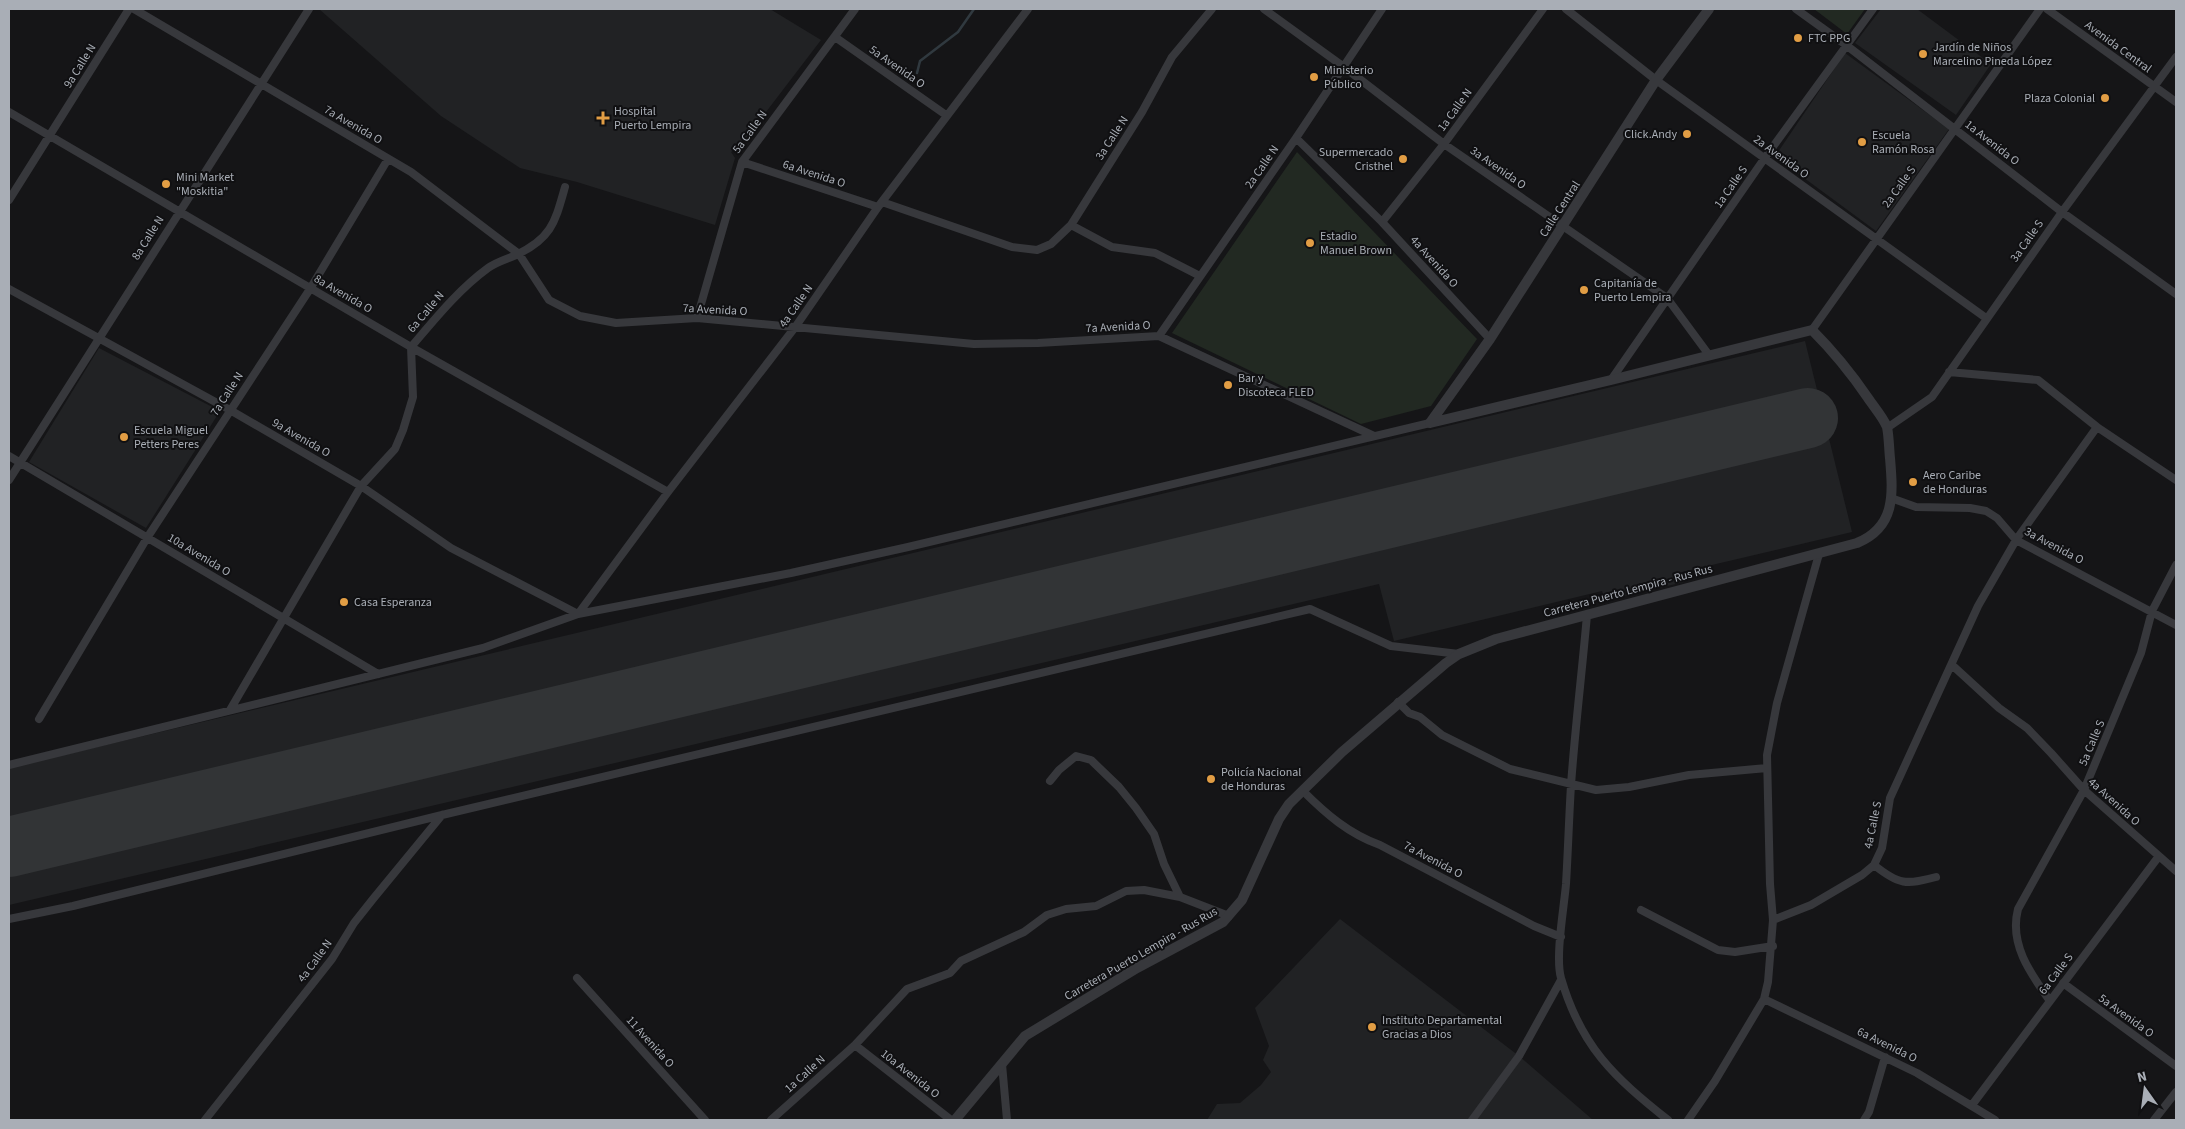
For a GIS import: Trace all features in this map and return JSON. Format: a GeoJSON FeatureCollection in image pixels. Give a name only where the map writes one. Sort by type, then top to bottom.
{"type":"FeatureCollection","features":[{"type":"Feature","properties":{"kind":"street","name":"9a Calle N"},"geometry":{"type":"LineString","coordinates":[[50,136],[129,9]]}},
{"type":"Feature","properties":{"kind":"street","name":"7a Avenida O"},"geometry":{"type":"LineString","coordinates":[[134,9],[410,172],[519,254],[549,300],[580,316],[616,323],[697,318],[974,344],[1038,343],[1159,336],[1374,436]]}},
{"type":"Feature","properties":{"kind":"street","name":"8a Calle N"},"geometry":{"type":"LineString","coordinates":[[9,480],[178,211],[309,9]]}},
{"type":"Feature","properties":{"kind":"street","name":"5a Calle N"},"geometry":{"type":"LineString","coordinates":[[697,318],[742,162],[855,9]]}},
{"type":"Feature","properties":{"kind":"street","name":"4a Calle N"},"geometry":{"type":"LineString","coordinates":[[578,614],[668,492],[796,326],[880,205],[946,115],[1028,9]]}},
{"type":"Feature","properties":{"kind":"street","name":"3a Calle N"},"geometry":{"type":"LineString","coordinates":[[1012,248],[1037,250],[1051,244],[1071,224],[1142,112],[1172,57],[1212,9]]}},
{"type":"Feature","properties":{"kind":"street","name":"3a Avenida O"},"geometry":{"type":"LineString","coordinates":[[1264,9],[1344,67],[1444,144],[1667,298],[1709,355]]}},
{"type":"Feature","properties":{"kind":"street","name":"2a Calle N"},"geometry":{"type":"LineString","coordinates":[[1159,336],[1296,138],[1382,9]]}},
{"type":"Feature","properties":{"kind":"street","name":"1a Calle N"},"geometry":{"type":"LineString","coordinates":[[1382,222],[1444,144],[1544,9]]}},
{"type":"Feature","properties":{"kind":"street","name":"2a Avenida O"},"geometry":{"type":"LineString","coordinates":[[1566,9],[1656,80],[1986,318]]}},
{"type":"Feature","properties":{"kind":"street","name":"Calle Central"},"geometry":{"type":"LineString","coordinates":[[1430,422],[1490,339],[1564,227],[1656,80],[1710,9]]}},
{"type":"Feature","properties":{"kind":"street","name":"1a Avenida O"},"geometry":{"type":"LineString","coordinates":[[1796,9],[1846,45],[2062,212],[2176,294]]}},
{"type":"Feature","properties":{"kind":"street","name":"1a Calle S"},"geometry":{"type":"LineString","coordinates":[[1611,380],[1764,159],[1873,9]]}},
{"type":"Feature","properties":{"kind":"street","name":"2a Calle S"},"geometry":{"type":"LineString","coordinates":[[1812,330],[2040,9]]}},
{"type":"Feature","properties":{"kind":"street","name":"Avenida Central"},"geometry":{"type":"LineString","coordinates":[[2047,9],[2176,102]]}},
{"type":"Feature","properties":{"kind":"street","name":"5a Avenida O"},"geometry":{"type":"LineString","coordinates":[[834,37],[946,115]]}},
{"type":"Feature","properties":{"kind":"street","name":"3a Calle S"},"geometry":{"type":"LineString","coordinates":[[1887,428],[1932,397],[2062,212],[2176,57]]}},
{"type":"Feature","properties":{"kind":"street","name":"8a Avenida O"},"geometry":{"type":"LineString","coordinates":[[9,112],[411,347],[668,492]]}},
{"type":"Feature","properties":{"kind":"street"},"geometry":{"type":"LineString","coordinates":[[9,200],[50,136]]}},
{"type":"Feature","properties":{"kind":"street","name":"4a Avenida O"},"geometry":{"type":"LineString","coordinates":[[1296,138],[1382,222],[1490,339]]}},
{"type":"Feature","properties":{"kind":"street","name":"7a Calle N"},"geometry":{"type":"LineString","coordinates":[[40,719],[148,538],[310,288],[388,159]]}},
{"type":"Feature","properties":{"kind":"street","name":"6a Avenida O"},"geometry":{"type":"LineString","coordinates":[[742,162],[1012,248]]}},
{"type":"Feature","properties":{"kind":"street","name":"6a Calle N"},"geometry":{"type":"LineString","coordinates":[[230,710],[361,486],[395,448],[403,430],[413,397],[411,347],[455,295],[490,267],[519,254],[542,239],[555,223],[565,187]]}},
{"type":"Feature","properties":{"kind":"street"},"geometry":{"type":"LineString","coordinates":[[1071,224],[1112,247],[1155,253],[1200,276]]}},
{"type":"Feature","properties":{"kind":"street","name":"9a Avenida O"},"geometry":{"type":"LineString","coordinates":[[9,289],[230,410],[361,486],[451,548],[493,568],[578,614]]}},
{"type":"Feature","properties":{"kind":"street"},"geometry":{"type":"LineString","coordinates":[[9,765],[483,648],[578,614],[791,573],[908,547],[1611,380],[1812,330]]}},
{"type":"Feature","properties":{"kind":"street","name":"Carretera Puerto Lempira - Rus Rus"},"geometry":{"type":"LineString","coordinates":[[955,1120],[1025,1036],[1137,968],[1222,922],[1229,916],[1242,900],[1279,820],[1289,804],[1342,752],[1398,702],[1459,654],[1496,639],[1857,543],[1877,532],[1884,523],[1891,498],[1892,481],[1887,428],[1841,359],[1812,330]]}},
{"type":"Feature","properties":{"kind":"street"},"geometry":{"type":"LineString","coordinates":[[1949,372],[2038,380],[2097,427],[2176,480]]}},
{"type":"Feature","properties":{"kind":"street","name":"4a Calle S"},"geometry":{"type":"LineString","coordinates":[[1773,920],[1811,905],[1862,875],[1874,865],[1882,848],[1890,798],[1978,606],[2016,540],[2097,427]]}},
{"type":"Feature","properties":{"kind":"street","name":"10a Avenida O"},"geometry":{"type":"LineString","coordinates":[[9,456],[378,674]]}},
{"type":"Feature","properties":{"kind":"street","name":"3a Avenida O"},"geometry":{"type":"LineString","coordinates":[[1891,498],[1916,507],[1970,508],[1986,511],[1997,518],[2016,540],[2176,625]]}},
{"type":"Feature","properties":{"kind":"street"},"geometry":{"type":"LineString","coordinates":[[1688,1120],[1715,1081],[1764,999],[1773,946],[1767,755],[1776,703],[1819,554]]}},
{"type":"Feature","properties":{"kind":"street","name":"5a Calle S"},"geometry":{"type":"LineString","coordinates":[[2050,1001],[2025,964],[2018,946],[2014,923],[2018,909],[2084,790],[2141,653],[2152,611],[2176,565]]}},
{"type":"Feature","properties":{"kind":"street"},"geometry":{"type":"LineString","coordinates":[[9,919],[73,906],[442,815],[1310,609],[1391,646],[1459,654]]}},
{"type":"Feature","properties":{"kind":"street"},"geometry":{"type":"LineString","coordinates":[[1587,616],[1571,785],[1561,937],[1561,980],[1580,1027],[1598,1057],[1640,1098],[1668,1120]]}},
{"type":"Feature","properties":{"kind":"street","name":"4a Avenida O"},"geometry":{"type":"LineString","coordinates":[[1952,666],[1999,708],[2027,728],[2084,790],[2176,871]]}},
{"type":"Feature","properties":{"kind":"street"},"geometry":{"type":"LineString","coordinates":[[1398,702],[1409,713],[1420,717],[1442,735],[1510,769],[1596,790],[1629,787],[1690,775],[1767,768]]}},
{"type":"Feature","properties":{"kind":"street"},"geometry":{"type":"LineString","coordinates":[[1050,781],[1059,770],[1076,756],[1091,760],[1119,787],[1154,834],[1164,864],[1180,897]]}},
{"type":"Feature","properties":{"kind":"street","name":"7a Avenida O"},"geometry":{"type":"LineString","coordinates":[[1303,791],[1329,817],[1361,838],[1380,844],[1534,926],[1561,937]]}},
{"type":"Feature","properties":{"kind":"street","name":"4a Calle N"},"geometry":{"type":"LineString","coordinates":[[205,1120],[322,973],[373,899],[442,815]]}},
{"type":"Feature","properties":{"kind":"street","name":"6a Calle S"},"geometry":{"type":"LineString","coordinates":[[1972,1105],[2159,856]]}},
{"type":"Feature","properties":{"kind":"street"},"geometry":{"type":"LineString","coordinates":[[1874,865],[1891,878],[1911,884],[1936,877]]}},
{"type":"Feature","properties":{"kind":"street","name":"1a Calle N"},"geometry":{"type":"LineString","coordinates":[[771,1120],[855,1045],[907,989],[950,973],[961,961],[1024,932],[1047,915],[1066,909],[1096,906],[1126,891],[1144,890],[1180,897],[1229,916]]}},
{"type":"Feature","properties":{"kind":"street"},"geometry":{"type":"LineString","coordinates":[[1641,910],[1718,950],[1734,952],[1773,946]]}},
{"type":"Feature","properties":{"kind":"street","name":"11 Avenida O"},"geometry":{"type":"LineString","coordinates":[[578,978],[705,1120]]}},
{"type":"Feature","properties":{"kind":"street"},"geometry":{"type":"LineString","coordinates":[[1472,1120],[1519,1056],[1561,980]]}},
{"type":"Feature","properties":{"kind":"street","name":"5a Avenida O"},"geometry":{"type":"LineString","coordinates":[[2063,983],[2176,1066]]}},
{"type":"Feature","properties":{"kind":"street","name":"6a Avenida O"},"geometry":{"type":"LineString","coordinates":[[1764,999],[1918,1073],[1995,1120]]}},
{"type":"Feature","properties":{"kind":"street","name":"10a Avenida O"},"geometry":{"type":"LineString","coordinates":[[855,1045],[951,1120]]}},
{"type":"Feature","properties":{"kind":"street"},"geometry":{"type":"LineString","coordinates":[[1864,1120],[1869,1112],[1886,1057]]}},
{"type":"Feature","properties":{"kind":"street"},"geometry":{"type":"LineString","coordinates":[[1002,1064],[1007,1120]]}},
{"type":"Feature","properties":{"kind":"street"},"geometry":{"type":"LineString","coordinates":[[2154,1120],[2176,1092]]}},
{"type":"Feature","properties":{"kind":"shaded area","name":"Hospital Puerto Lempira"},"geometry":{"type":"Polygon","coordinates":[[[319,9],[770,9],[821,40],[740,146],[731,152],[735,158],[715,225],[577,182],[520,168],[441,116],[319,9]]]}},
{"type":"Feature","properties":{"kind":"shaded area"},"geometry":{"type":"Polygon","coordinates":[[[1814,9],[1865,9],[1847,34],[1814,9]]]}},
{"type":"Feature","properties":{"kind":"shaded area","name":"Jardín de Niños Marcelino Pineda López"},"geometry":{"type":"Polygon","coordinates":[[[1881,9],[1917,9],[1991,64],[1956,115],[1855,43],[1881,9]]]}},
{"type":"Feature","properties":{"kind":"shaded area","name":"Escuela Ramón Rosa"},"geometry":{"type":"Polygon","coordinates":[[[1845,53],[1949,129],[1876,231],[1777,158],[1776,155],[1845,53]]]}},
{"type":"Feature","properties":{"kind":"shaded area","name":"Estadio Manuel Brown"},"geometry":{"type":"Polygon","coordinates":[[[1297,152],[1477,339],[1431,406],[1361,424],[1172,333],[1297,152]]]}},
{"type":"Feature","properties":{"kind":"shaded area"},"geometry":{"type":"Polygon","coordinates":[[[1805,341],[1852,532],[1682,572],[1684,582],[1605,601],[1602,591],[1394,641],[1379,584],[9,905],[9,768],[1805,341]]]}},
{"type":"Feature","properties":{"kind":"shaded area","name":"Escuela Miguel Petters Peres"},"geometry":{"type":"Polygon","coordinates":[[[99,348],[220,411],[146,528],[29,462],[99,348]]]}},
{"type":"Feature","properties":{"kind":"shaded area","name":"Instituto Departamental Gracias a Dios"},"geometry":{"type":"Polygon","coordinates":[[[1340,919],[1519,1056],[1593,1120],[1207,1120],[1217,1104],[1240,1103],[1261,1085],[1271,1072],[1263,1060],[1269,1046],[1255,1008],[1340,919]]]}},
{"type":"Feature","properties":{"kind":"waterway"},"geometry":{"type":"LineString","coordinates":[[917,73],[920,61],[958,32],[974,9]]}},
{"type":"Feature","properties":{"kind":"runway"},"geometry":{"type":"LineString","coordinates":[[9,847],[1808,418]]}},
{"type":"Feature","properties":{"kind":"place","name":"FTC PPG"},"geometry":{"type":"Point","coordinates":[1798,38]}},
{"type":"Feature","properties":{"kind":"place","name":"Jardín de Niños Marcelino Pineda López"},"geometry":{"type":"Point","coordinates":[1923,54]}},
{"type":"Feature","properties":{"kind":"place","name":"Ministerio Público"},"geometry":{"type":"Point","coordinates":[1314,77]}},
{"type":"Feature","properties":{"kind":"place","name":"Plaza Colonial"},"geometry":{"type":"Point","coordinates":[2105,98]}},
{"type":"Feature","properties":{"kind":"place","name":"Hospital Puerto Lempira"},"geometry":{"type":"Point","coordinates":[603,118]}},
{"type":"Feature","properties":{"kind":"place","name":"Click.Andy"},"geometry":{"type":"Point","coordinates":[1687,134]}},
{"type":"Feature","properties":{"kind":"place","name":"Escuela Ramón Rosa"},"geometry":{"type":"Point","coordinates":[1862,142]}},
{"type":"Feature","properties":{"kind":"place","name":"Supermercado Cristhel"},"geometry":{"type":"Point","coordinates":[1403,159]}},
{"type":"Feature","properties":{"kind":"place","name":"Mini Market \"Moskitia\""},"geometry":{"type":"Point","coordinates":[166,184]}},
{"type":"Feature","properties":{"kind":"place","name":"Estadio Manuel Brown"},"geometry":{"type":"Point","coordinates":[1310,243]}},
{"type":"Feature","properties":{"kind":"place","name":"Capitanía de Puerto Lempira"},"geometry":{"type":"Point","coordinates":[1584,290]}},
{"type":"Feature","properties":{"kind":"place","name":"Bar y Discoteca FLED"},"geometry":{"type":"Point","coordinates":[1228,385]}},
{"type":"Feature","properties":{"kind":"place","name":"Escuela Miguel Petters Peres"},"geometry":{"type":"Point","coordinates":[124,437]}},
{"type":"Feature","properties":{"kind":"place","name":"Aero Caribe de Honduras"},"geometry":{"type":"Point","coordinates":[1913,482]}},
{"type":"Feature","properties":{"kind":"place","name":"Casa Esperanza"},"geometry":{"type":"Point","coordinates":[344,602]}},
{"type":"Feature","properties":{"kind":"place","name":"Policía Nacional de Honduras"},"geometry":{"type":"Point","coordinates":[1211,779]}},
{"type":"Feature","properties":{"kind":"place","name":"Instituto Departamental Gracias a Dios"},"geometry":{"type":"Point","coordinates":[1372,1027]}}]}
